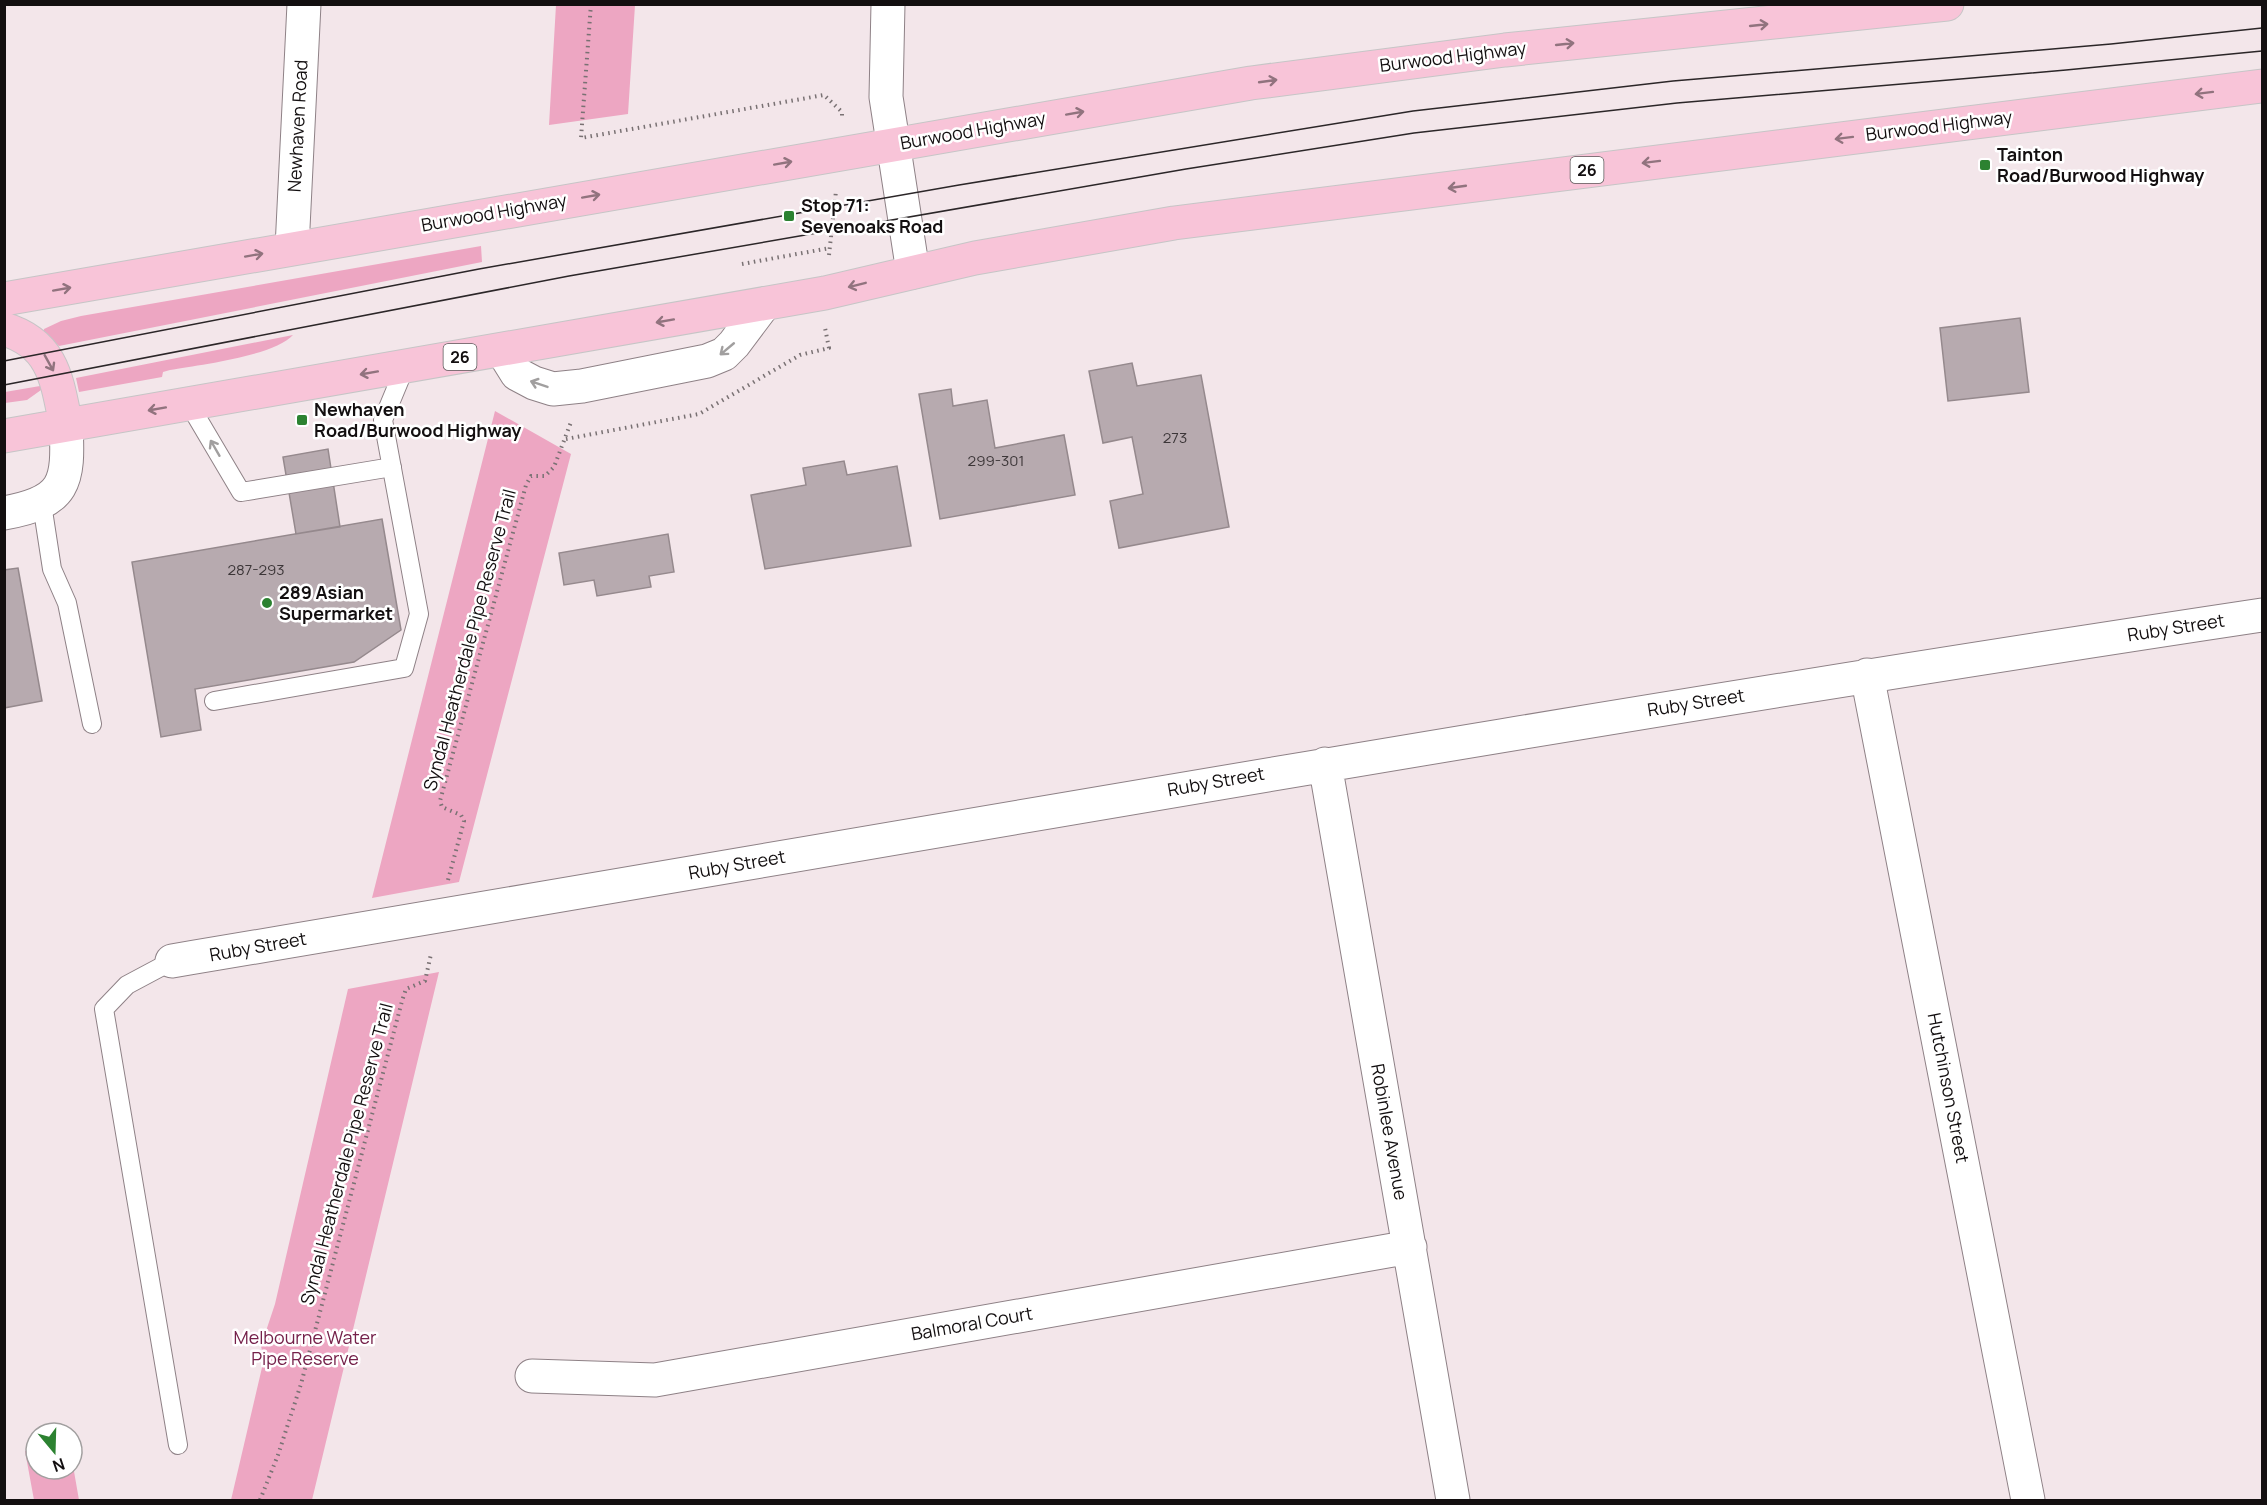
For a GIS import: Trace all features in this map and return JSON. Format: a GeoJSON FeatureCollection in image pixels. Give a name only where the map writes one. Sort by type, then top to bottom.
{"type":"FeatureCollection","features":[{"type":"Feature","properties":{"kind":"highway","name":"Burwood Highway"},"geometry":{"type":"LineString","coordinates":[[4,299],[1310,74],[1947,4]]}},
{"type":"Feature","properties":{"kind":"highway","name":"Burwood Highway"},"geometry":{"type":"LineString","coordinates":[[4,436],[825,293],[975,258],[1174,223],[2262,86]]}},
{"type":"Feature","properties":{"kind":"highway"},"geometry":{"type":"LineString","coordinates":[[4,329],[29,339],[44,354],[56,376],[66,425]]}},
{"type":"Feature","properties":{"kind":"street","name":"Newhaven Road"},"geometry":{"type":"LineString","coordinates":[[292,248],[304,4]]}},
{"type":"Feature","properties":{"kind":"street"},"geometry":{"type":"LineString","coordinates":[[888,4],[885,85],[914,272]]}},
{"type":"Feature","properties":{"kind":"street"},"geometry":{"type":"LineString","coordinates":[[501,350],[517,374],[534,383],[553,389],[582,386],[707,361],[724,354],[764,304]]}},
{"type":"Feature","properties":{"kind":"street"},"geometry":{"type":"LineString","coordinates":[[4,513],[42,504],[52,496],[63,480],[68,462],[66,425]]}},
{"type":"Feature","properties":{"kind":"street","name":"Ruby Street"},"geometry":{"type":"LineString","coordinates":[[172,961],[1325,764],[1867,675],[2262,615]]}},
{"type":"Feature","properties":{"kind":"street","name":"Hutchinson Street"},"geometry":{"type":"LineString","coordinates":[[1867,675],[2028,1500]]}},
{"type":"Feature","properties":{"kind":"street","name":"Robinlee Avenue"},"geometry":{"type":"LineString","coordinates":[[1325,764],[1453,1500]]}},
{"type":"Feature","properties":{"kind":"street","name":"Balmoral Court"},"geometry":{"type":"LineString","coordinates":[[532,1376],[655,1380],[1410,1247]]}},
{"type":"Feature","properties":{"kind":"lane"},"geometry":{"type":"LineString","coordinates":[[214,701],[404,668],[419,614],[383,420],[405,367]]}},
{"type":"Feature","properties":{"kind":"lane"},"geometry":{"type":"LineString","coordinates":[[189,404],[241,492],[392,467]]}},
{"type":"Feature","properties":{"kind":"lane"},"geometry":{"type":"LineString","coordinates":[[42,504],[52,569],[67,603],[92,724]]}},
{"type":"Feature","properties":{"kind":"lane"},"geometry":{"type":"LineString","coordinates":[[172,961],[127,984],[104,1009],[178,1445]]}},
{"type":"Feature","properties":{"kind":"path"},"geometry":{"type":"LineString","coordinates":[[566,439],[699,414],[800,355],[829,348],[824,322],[825,293],[840,154],[842,112],[824,95],[581,138],[591,4]]}},
{"type":"Feature","properties":{"kind":"path"},"geometry":{"type":"LineString","coordinates":[[742,264],[830,248]]}},
{"type":"Feature","properties":{"kind":"path","name":"Syndal Heatherdale Pipe Reserve Trail"},"geometry":{"type":"LineString","coordinates":[[260,1500],[278,1455],[301,1384],[402,1001],[406,989],[425,981],[464,821],[461,815],[442,807],[440,801],[526,485],[531,476],[545,476],[554,467],[566,439],[582,386]]}},
{"type":"Feature","properties":{"kind":"green space"},"geometry":{"type":"Polygon","coordinates":[[[556,5],[635,5],[628,114],[549,125],[556,5]]]}},
{"type":"Feature","properties":{"kind":"green space"},"geometry":{"type":"Polygon","coordinates":[[[481,246],[482,262],[59,346],[43,333],[44,329],[61,321],[81,316],[481,246]]]}},
{"type":"Feature","properties":{"kind":"green space"},"geometry":{"type":"Polygon","coordinates":[[[293,335],[270,349],[253,354],[170,370],[163,372],[162,377],[79,392],[76,378],[293,335]]]}},
{"type":"Feature","properties":{"kind":"green space"},"geometry":{"type":"Polygon","coordinates":[[[40,386],[41,390],[27,400],[5,403],[5,392],[40,386]]]}},
{"type":"Feature","properties":{"kind":"green space"},"geometry":{"type":"Polygon","coordinates":[[[495,411],[571,454],[459,882],[372,898],[495,411]]]}},
{"type":"Feature","properties":{"kind":"green space","name":"Melbourne Water Pipe Reserve"},"geometry":{"type":"Polygon","coordinates":[[[439,972],[312,1500],[231,1500],[264,1359],[261,1346],[275,1304],[348,989],[439,972]]]}},
{"type":"Feature","properties":{"kind":"green space"},"geometry":{"type":"Polygon","coordinates":[[[31,1481],[76,1481],[79,1500],[34,1500],[31,1481]]]}},
{"type":"Feature","properties":{"kind":"building"},"geometry":{"type":"Polygon","coordinates":[[[2020,318],[2029,392],[1948,401],[1940,328],[2020,318]]]}},
{"type":"Feature","properties":{"kind":"building"},"geometry":{"type":"Polygon","coordinates":[[[1132,363],[1137,386],[1201,375],[1229,527],[1119,548],[1110,501],[1143,494],[1132,437],[1103,443],[1089,371],[1132,363]]]}},
{"type":"Feature","properties":{"kind":"building"},"geometry":{"type":"Polygon","coordinates":[[[951,389],[953,406],[987,400],[995,448],[1064,435],[1075,495],[940,519],[919,394],[951,389]]]}},
{"type":"Feature","properties":{"kind":"building"},"geometry":{"type":"Polygon","coordinates":[[[328,449],[340,527],[296,534],[283,457],[328,449]]]}},
{"type":"Feature","properties":{"kind":"building"},"geometry":{"type":"Polygon","coordinates":[[[844,461],[847,475],[897,466],[911,546],[765,569],[751,495],[806,485],[803,468],[844,461]]]}},
{"type":"Feature","properties":{"kind":"building","name":"289 Asian Supermarket"},"geometry":{"type":"Polygon","coordinates":[[[382,519],[401,630],[354,662],[195,689],[201,730],[161,737],[132,562],[382,519]]]}},
{"type":"Feature","properties":{"kind":"building"},"geometry":{"type":"Polygon","coordinates":[[[668,534],[674,572],[649,576],[651,587],[597,596],[594,580],[564,585],[559,553],[668,534]]]}},
{"type":"Feature","properties":{"kind":"building"},"geometry":{"type":"Polygon","coordinates":[[[18,568],[42,701],[4,708],[4,570],[18,568]]]}},
{"type":"Feature","properties":{"kind":"tram line"},"geometry":{"type":"LineString","coordinates":[[4,361],[479,269],[959,185],[1413,111],[1673,81],[2111,44],[2262,28]]}},
{"type":"Feature","properties":{"kind":"tram line"},"geometry":{"type":"LineString","coordinates":[[4,385],[569,276],[1186,169],[1414,133],[1677,103],[2262,51]]}},
{"type":"Feature","properties":{"kind":"place","name":"Tainton Road/Burwood Highway"},"geometry":{"type":"Point","coordinates":[1985,165]}},
{"type":"Feature","properties":{"kind":"place","name":"Stop 71: Sevenoaks Road"},"geometry":{"type":"Point","coordinates":[789,216]}},
{"type":"Feature","properties":{"kind":"place","name":"Newhaven Road/Burwood Highway"},"geometry":{"type":"Point","coordinates":[302,420]}},
{"type":"Feature","properties":{"kind":"place","name":"289 Asian Supermarket"},"geometry":{"type":"Point","coordinates":[267,603]}}]}
